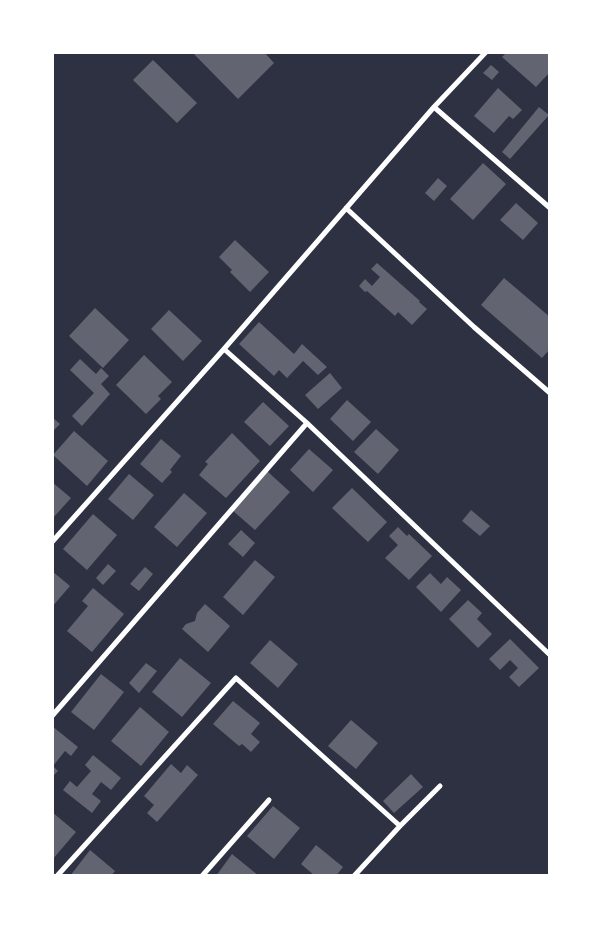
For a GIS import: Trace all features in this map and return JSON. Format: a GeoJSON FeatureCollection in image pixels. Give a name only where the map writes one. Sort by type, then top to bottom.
{"type":"FeatureCollection","features":[{"type":"Feature","properties":{"kind":"street"},"geometry":{"type":"LineString","coordinates":[[52,542],[224,349],[434,106],[486,52]]}},
{"type":"Feature","properties":{"kind":"street"},"geometry":{"type":"LineString","coordinates":[[434,106],[550,208]]}},
{"type":"Feature","properties":{"kind":"street"},"geometry":{"type":"LineString","coordinates":[[346,208],[474,327],[550,393]]}},
{"type":"Feature","properties":{"kind":"street"},"geometry":{"type":"LineString","coordinates":[[224,349],[307,423],[550,655]]}},
{"type":"Feature","properties":{"kind":"street"},"geometry":{"type":"LineString","coordinates":[[52,716],[307,423]]}},
{"type":"Feature","properties":{"kind":"street"},"geometry":{"type":"LineString","coordinates":[[57,876],[236,678],[400,826]]}},
{"type":"Feature","properties":{"kind":"street"},"geometry":{"type":"LineString","coordinates":[[354,876],[440,786]]}},
{"type":"Feature","properties":{"kind":"street"},"geometry":{"type":"LineString","coordinates":[[202,876],[269,800]]}},
{"type":"Feature","properties":{"kind":"building"},"geometry":{"type":"Polygon","coordinates":[[[192,52],[264,52],[274,63],[238,99],[192,52]]]}},
{"type":"Feature","properties":{"kind":"building"},"geometry":{"type":"Polygon","coordinates":[[[507,52],[550,52],[550,72],[536,87],[502,57],[507,52]]]}},
{"type":"Feature","properties":{"kind":"building"},"geometry":{"type":"Polygon","coordinates":[[[153,60],[197,103],[177,123],[133,80],[153,60]]]}},
{"type":"Feature","properties":{"kind":"building"},"geometry":{"type":"Polygon","coordinates":[[[491,65],[499,72],[492,80],[483,73],[491,65]]]}},
{"type":"Feature","properties":{"kind":"building"},"geometry":{"type":"Polygon","coordinates":[[[498,88],[522,110],[513,119],[509,116],[494,133],[474,116],[498,88]]]}},
{"type":"Feature","properties":{"kind":"building"},"geometry":{"type":"Polygon","coordinates":[[[539,107],[549,115],[510,159],[502,152],[539,107]]]}},
{"type":"Feature","properties":{"kind":"building"},"geometry":{"type":"Polygon","coordinates":[[[483,163],[506,184],[473,220],[450,199],[483,163]]]}},
{"type":"Feature","properties":{"kind":"building"},"geometry":{"type":"Polygon","coordinates":[[[438,178],[447,186],[434,201],[425,193],[438,178]]]}},
{"type":"Feature","properties":{"kind":"building"},"geometry":{"type":"Polygon","coordinates":[[[516,203],[538,223],[523,240],[500,220],[516,203]]]}},
{"type":"Feature","properties":{"kind":"building"},"geometry":{"type":"Polygon","coordinates":[[[235,240],[269,272],[250,292],[230,272],[232,270],[219,257],[235,240]]]}},
{"type":"Feature","properties":{"kind":"building"},"geometry":{"type":"Polygon","coordinates":[[[377,263],[427,309],[412,325],[398,312],[395,316],[359,286],[365,279],[372,286],[380,277],[371,269],[377,263]]]}},
{"type":"Feature","properties":{"kind":"building"},"geometry":{"type":"Polygon","coordinates":[[[504,278],[550,317],[550,349],[542,358],[481,305],[504,278]]]}},
{"type":"Feature","properties":{"kind":"building"},"geometry":{"type":"Polygon","coordinates":[[[95,308],[129,340],[103,368],[69,336],[95,308]]]}},
{"type":"Feature","properties":{"kind":"building"},"geometry":{"type":"Polygon","coordinates":[[[169,310],[202,341],[183,361],[151,329],[169,310]]]}},
{"type":"Feature","properties":{"kind":"building"},"geometry":{"type":"Polygon","coordinates":[[[259,322],[294,354],[302,344],[327,367],[318,375],[303,361],[287,378],[279,370],[274,376],[239,344],[259,322]]]}},
{"type":"Feature","properties":{"kind":"building"},"geometry":{"type":"Polygon","coordinates":[[[144,355],[172,382],[158,396],[161,399],[146,414],[116,385],[144,355]]]}},
{"type":"Feature","properties":{"kind":"building"},"geometry":{"type":"Polygon","coordinates":[[[80,359],[96,374],[101,368],[109,376],[101,384],[110,394],[82,426],[72,416],[94,393],[70,370],[80,359]]]}},
{"type":"Feature","properties":{"kind":"building"},"geometry":{"type":"Polygon","coordinates":[[[330,373],[342,388],[318,409],[305,395],[330,373]]]}},
{"type":"Feature","properties":{"kind":"building"},"geometry":{"type":"Polygon","coordinates":[[[347,400],[371,422],[353,441],[330,419],[347,400]]]}},
{"type":"Feature","properties":{"kind":"building"},"geometry":{"type":"Polygon","coordinates":[[[263,402],[289,426],[270,446],[244,422],[263,402]]]}},
{"type":"Feature","properties":{"kind":"building"},"geometry":{"type":"Polygon","coordinates":[[[52,417],[60,424],[52,432],[52,417]]]}},
{"type":"Feature","properties":{"kind":"building"},"geometry":{"type":"Polygon","coordinates":[[[376,429],[399,450],[378,474],[354,452],[376,429]]]}},
{"type":"Feature","properties":{"kind":"building"},"geometry":{"type":"Polygon","coordinates":[[[74,431],[108,461],[87,486],[53,455],[74,431]]]}},
{"type":"Feature","properties":{"kind":"building"},"geometry":{"type":"Polygon","coordinates":[[[232,433],[260,461],[226,498],[199,475],[208,464],[205,462],[232,433]]]}},
{"type":"Feature","properties":{"kind":"building"},"geometry":{"type":"Polygon","coordinates":[[[161,439],[181,456],[170,470],[172,472],[162,483],[140,464],[161,439]]]}},
{"type":"Feature","properties":{"kind":"building"},"geometry":{"type":"Polygon","coordinates":[[[309,449],[333,470],[313,492],[290,470],[309,449]]]}},
{"type":"Feature","properties":{"kind":"building"},"geometry":{"type":"Polygon","coordinates":[[[267,471],[290,492],[255,530],[232,510],[267,471]]]}},
{"type":"Feature","properties":{"kind":"building"},"geometry":{"type":"Polygon","coordinates":[[[129,474],[154,495],[133,520],[108,499],[129,474]]]}},
{"type":"Feature","properties":{"kind":"building"},"geometry":{"type":"Polygon","coordinates":[[[52,482],[71,498],[52,519],[52,482]]]}},
{"type":"Feature","properties":{"kind":"building"},"geometry":{"type":"Polygon","coordinates":[[[352,488],[387,522],[368,542],[332,508],[352,488]]]}},
{"type":"Feature","properties":{"kind":"building"},"geometry":{"type":"Polygon","coordinates":[[[184,493],[207,513],[177,547],[154,527],[184,493]]]}},
{"type":"Feature","properties":{"kind":"building"},"geometry":{"type":"Polygon","coordinates":[[[471,510],[490,526],[480,536],[462,521],[471,510]]]}},
{"type":"Feature","properties":{"kind":"building"},"geometry":{"type":"Polygon","coordinates":[[[93,514],[117,535],[87,570],[63,549],[93,514]]]}},
{"type":"Feature","properties":{"kind":"building"},"geometry":{"type":"Polygon","coordinates":[[[398,527],[407,536],[409,534],[432,556],[409,580],[385,558],[398,545],[389,536],[398,527]]]}},
{"type":"Feature","properties":{"kind":"building"},"geometry":{"type":"Polygon","coordinates":[[[241,530],[255,543],[243,557],[228,544],[241,530]]]}},
{"type":"Feature","properties":{"kind":"building"},"geometry":{"type":"Polygon","coordinates":[[[255,560],[275,577],[243,615],[223,597],[255,560]]]}},
{"type":"Feature","properties":{"kind":"building"},"geometry":{"type":"Polygon","coordinates":[[[108,564],[116,571],[103,585],[96,578],[108,564]]]}},
{"type":"Feature","properties":{"kind":"building"},"geometry":{"type":"Polygon","coordinates":[[[145,567],[153,574],[139,591],[130,584],[145,567]]]}},
{"type":"Feature","properties":{"kind":"building"},"geometry":{"type":"Polygon","coordinates":[[[52,571],[70,586],[52,607],[52,571]]]}},
{"type":"Feature","properties":{"kind":"building"},"geometry":{"type":"Polygon","coordinates":[[[430,573],[441,584],[447,577],[461,590],[441,612],[416,587],[430,573]]]}},
{"type":"Feature","properties":{"kind":"building"},"geometry":{"type":"Polygon","coordinates":[[[93,588],[124,614],[92,652],[67,631],[88,606],[82,601],[93,588]]]}},
{"type":"Feature","properties":{"kind":"building"},"geometry":{"type":"Polygon","coordinates":[[[468,600],[482,613],[477,619],[492,634],[478,648],[449,619],[468,600]]]}},
{"type":"Feature","properties":{"kind":"building"},"geometry":{"type":"Polygon","coordinates":[[[205,604],[230,626],[208,652],[182,629],[186,624],[195,621],[197,613],[205,604]]]}},
{"type":"Feature","properties":{"kind":"building"},"geometry":{"type":"Polygon","coordinates":[[[510,639],[539,668],[519,687],[509,677],[518,668],[510,660],[500,670],[489,659],[510,639]]]}},
{"type":"Feature","properties":{"kind":"building"},"geometry":{"type":"Polygon","coordinates":[[[270,640],[298,664],[278,688],[250,663],[270,640]]]}},
{"type":"Feature","properties":{"kind":"building"},"geometry":{"type":"Polygon","coordinates":[[[180,658],[211,683],[182,717],[152,692],[180,658]]]}},
{"type":"Feature","properties":{"kind":"building"},"geometry":{"type":"Polygon","coordinates":[[[146,663],[157,671],[139,693],[129,683],[146,663]]]}},
{"type":"Feature","properties":{"kind":"building"},"geometry":{"type":"Polygon","coordinates":[[[101,674],[124,692],[94,730],[71,712],[101,674]]]}},
{"type":"Feature","properties":{"kind":"building"},"geometry":{"type":"Polygon","coordinates":[[[233,701],[260,723],[251,734],[260,742],[251,752],[242,744],[239,746],[213,724],[233,701]]]}},
{"type":"Feature","properties":{"kind":"building"},"geometry":{"type":"Polygon","coordinates":[[[140,707],[169,732],[141,766],[111,741],[140,707]]]}},
{"type":"Feature","properties":{"kind":"building"},"geometry":{"type":"Polygon","coordinates":[[[351,720],[378,743],[356,769],[328,746],[351,720]]]}},
{"type":"Feature","properties":{"kind":"building"},"geometry":{"type":"Polygon","coordinates":[[[52,726],[78,747],[71,756],[65,751],[53,766],[58,771],[52,777],[52,726]]]}},
{"type":"Feature","properties":{"kind":"building"},"geometry":{"type":"Polygon","coordinates":[[[93,755],[121,778],[111,790],[101,782],[92,794],[101,801],[92,813],[63,790],[70,781],[77,787],[91,771],[85,765],[93,755]]]}},
{"type":"Feature","properties":{"kind":"building"},"geometry":{"type":"Polygon","coordinates":[[[171,764],[181,773],[187,765],[198,775],[157,822],[147,813],[154,805],[144,796],[171,764]]]}},
{"type":"Feature","properties":{"kind":"building"},"geometry":{"type":"Polygon","coordinates":[[[411,774],[423,787],[394,813],[383,801],[411,774]]]}},
{"type":"Feature","properties":{"kind":"building"},"geometry":{"type":"Polygon","coordinates":[[[273,806],[300,828],[274,859],[247,836],[273,806]]]}},
{"type":"Feature","properties":{"kind":"building"},"geometry":{"type":"Polygon","coordinates":[[[52,812],[76,832],[52,860],[52,812]]]}},
{"type":"Feature","properties":{"kind":"building"},"geometry":{"type":"Polygon","coordinates":[[[316,845],[343,867],[336,876],[315,876],[301,864],[316,845]]]}},
{"type":"Feature","properties":{"kind":"building"},"geometry":{"type":"Polygon","coordinates":[[[90,850],[115,871],[111,876],[70,876],[90,850]]]}},
{"type":"Feature","properties":{"kind":"building"},"geometry":{"type":"Polygon","coordinates":[[[232,854],[259,876],[216,876],[232,854]]]}}]}
